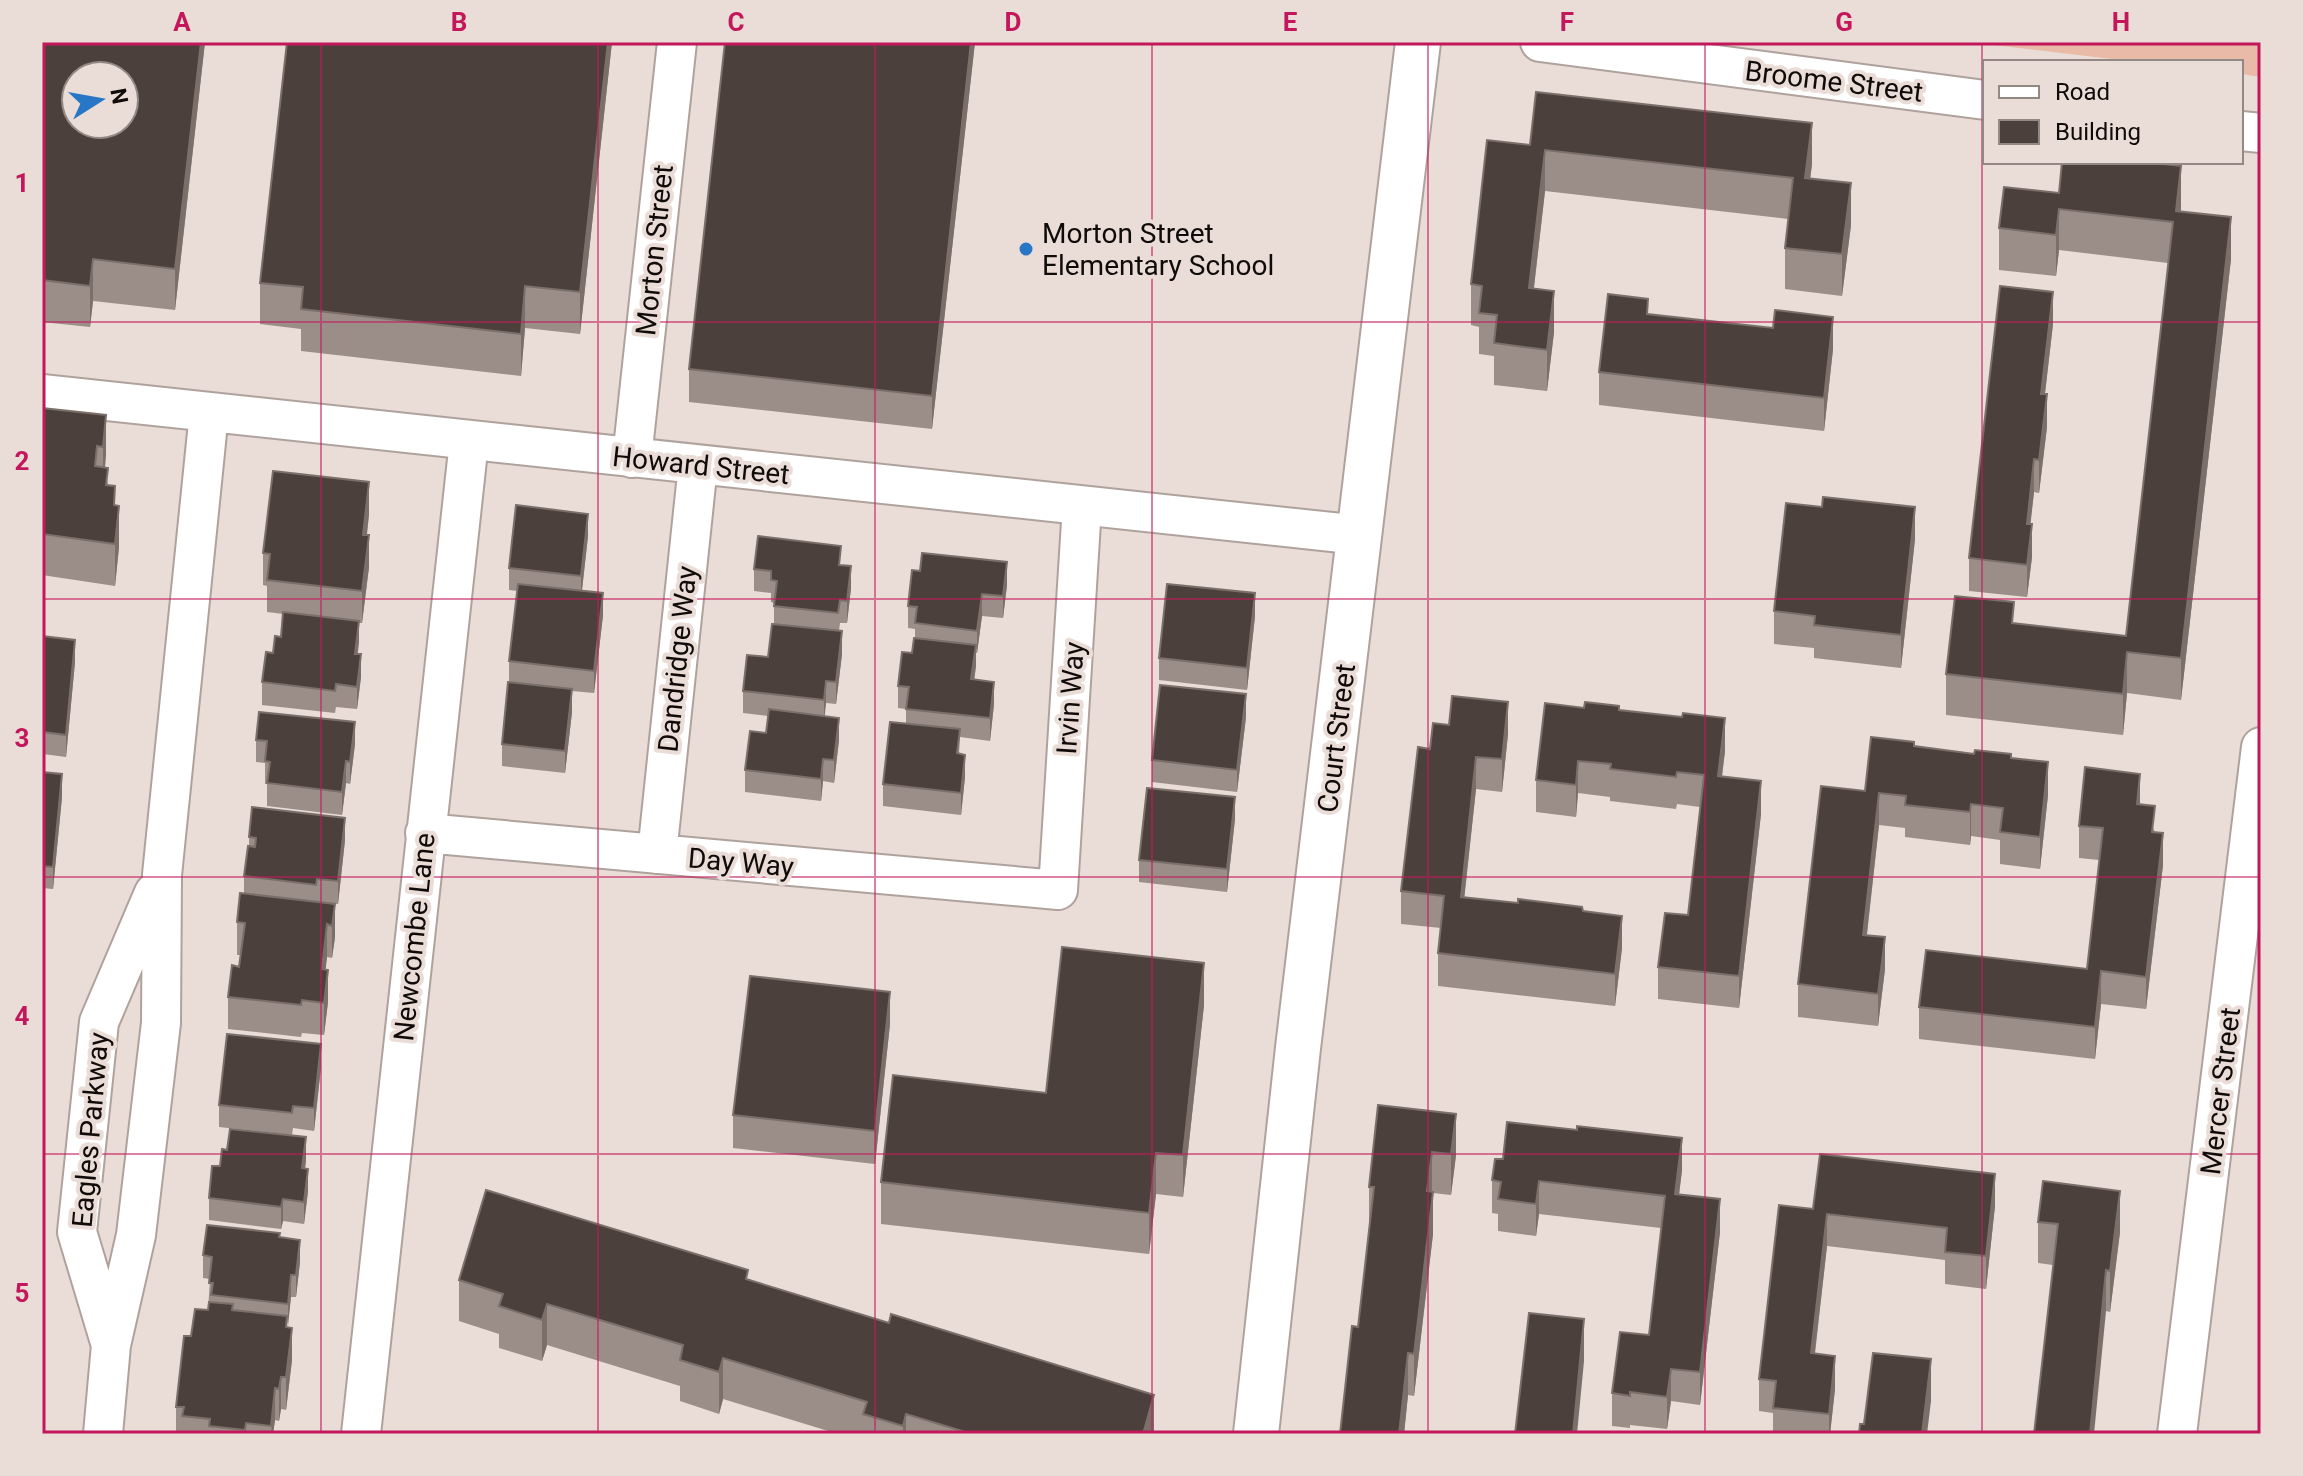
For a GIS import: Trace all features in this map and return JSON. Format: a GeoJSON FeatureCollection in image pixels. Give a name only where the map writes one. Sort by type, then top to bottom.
{"type":"FeatureCollection","features":[{"type":"Feature","properties":{"kind":"street","name":"Morton Street"},"geometry":{"type":"LineString","coordinates":[[632,458],[677,42]]}},
{"type":"Feature","properties":{"kind":"street","name":"Court Street"},"geometry":{"type":"LineString","coordinates":[[1256,1434],[1418,42]]}},
{"type":"Feature","properties":{"kind":"street","name":"Broome Street"},"geometry":{"type":"LineString","coordinates":[[1540,42],[1983,100]]}},
{"type":"Feature","properties":{"kind":"street","name":"Howard Street"},"geometry":{"type":"LineString","coordinates":[[42,394],[1360,535]]}},
{"type":"Feature","properties":{"kind":"street","name":"Eagles Parkway"},"geometry":{"type":"LineString","coordinates":[[103,1434],[111,1345],[136,1235],[161,1023],[162,875],[209,413]]}},
{"type":"Feature","properties":{"kind":"street","name":"Newcombe Lane"},"geometry":{"type":"LineString","coordinates":[[361,1434],[469,441]]}},
{"type":"Feature","properties":{"kind":"street","name":"Dandridge Way"},"geometry":{"type":"LineString","coordinates":[[657,854],[698,465]]}},
{"type":"Feature","properties":{"kind":"street","name":"Irvin Way"},"geometry":{"type":"LineString","coordinates":[[1058,890],[1082,506]]}},
{"type":"Feature","properties":{"kind":"street","name":"Mercer Street"},"geometry":{"type":"LineString","coordinates":[[2177,1434],[2261,747]]}},
{"type":"Feature","properties":{"kind":"street","name":"Day Way"},"geometry":{"type":"LineString","coordinates":[[425,833],[1058,890]]}},
{"type":"Feature","properties":{"kind":"street","name":"Eagles Parkway"},"geometry":{"type":"LineString","coordinates":[[111,1345],[77,1232],[99,1022],[162,875]]}},
{"type":"Feature","properties":{"kind":"shaded area"},"geometry":{"type":"Polygon","coordinates":[[[1969,42],[2261,42],[2261,77],[2243,74],[2243,60],[2120,60],[1969,42]]]}},
{"type":"Feature","properties":{"kind":"building"},"geometry":{"type":"Polygon","coordinates":[[[42,42],[201,42],[175,269],[93,259],[90,286],[42,280],[42,42]]]}},
{"type":"Feature","properties":{"kind":"building"},"geometry":{"type":"Polygon","coordinates":[[[287,42],[608,42],[580,292],[525,286],[521,334],[301,309],[303,287],[260,283],[287,42]]]}},
{"type":"Feature","properties":{"kind":"building"},"geometry":{"type":"Polygon","coordinates":[[[725,42],[971,42],[932,396],[689,369],[725,42]]]}},
{"type":"Feature","properties":{"kind":"building"},"geometry":{"type":"Polygon","coordinates":[[[1536,92],[1812,123],[1805,178],[1851,183],[1842,254],[1785,248],[1793,178],[1545,150],[1529,288],[1554,291],[1547,350],[1494,343],[1497,315],[1479,313],[1482,286],[1471,284],[1487,140],[1530,145],[1536,92]]]}},
{"type":"Feature","properties":{"kind":"building"},"geometry":{"type":"Polygon","coordinates":[[[2062,164],[2181,166],[2176,211],[2231,217],[2181,658],[2127,652],[2123,694],[1946,674],[1955,596],[2014,602],[2012,623],[2126,636],[2173,222],[2059,209],[2056,235],[1999,228],[2004,187],[2059,193],[2062,164]]]}},
{"type":"Feature","properties":{"kind":"building"},"geometry":{"type":"Polygon","coordinates":[[[2000,286],[2053,292],[2041,394],[2047,394],[2039,460],[2034,459],[2027,524],[2032,524],[2027,565],[1969,558],[2000,286]]]}},
{"type":"Feature","properties":{"kind":"building"},"geometry":{"type":"Polygon","coordinates":[[[1608,294],[1648,299],[1647,314],[1773,328],[1775,310],[1833,317],[1824,398],[1599,372],[1608,294]]]}},
{"type":"Feature","properties":{"kind":"building"},"geometry":{"type":"Polygon","coordinates":[[[42,408],[106,415],[103,447],[97,446],[95,466],[108,468],[106,485],[115,486],[114,505],[119,506],[115,544],[42,534],[42,408]]]}},
{"type":"Feature","properties":{"kind":"building"},"geometry":{"type":"Polygon","coordinates":[[[273,471],[369,482],[363,535],[369,535],[362,591],[267,580],[270,554],[263,553],[273,471]]]}},
{"type":"Feature","properties":{"kind":"building"},"geometry":{"type":"Polygon","coordinates":[[[1823,497],[1915,507],[1901,635],[1814,625],[1815,616],[1774,611],[1786,503],[1822,507],[1823,497]]]}},
{"type":"Feature","properties":{"kind":"building"},"geometry":{"type":"Polygon","coordinates":[[[516,505],[588,514],[581,576],[509,568],[516,505]]]}},
{"type":"Feature","properties":{"kind":"building"},"geometry":{"type":"Polygon","coordinates":[[[758,536],[841,546],[839,565],[851,566],[847,601],[840,600],[838,613],[774,606],[777,581],[771,580],[771,571],[754,569],[758,536]]]}},
{"type":"Feature","properties":{"kind":"building"},"geometry":{"type":"Polygon","coordinates":[[[922,553],[1007,562],[1003,596],[982,594],[977,631],[915,623],[917,607],[908,606],[912,570],[920,571],[922,553]]]}},
{"type":"Feature","properties":{"kind":"building"},"geometry":{"type":"Polygon","coordinates":[[[518,584],[603,593],[594,671],[509,661],[518,584]]]}},
{"type":"Feature","properties":{"kind":"building"},"geometry":{"type":"Polygon","coordinates":[[[1167,584],[1255,593],[1247,668],[1159,658],[1167,584]]]}},
{"type":"Feature","properties":{"kind":"building"},"geometry":{"type":"Polygon","coordinates":[[[283,612],[359,621],[355,654],[361,654],[357,687],[336,684],[335,691],[262,682],[266,652],[273,653],[275,636],[281,637],[283,612]]]}},
{"type":"Feature","properties":{"kind":"building"},"geometry":{"type":"Polygon","coordinates":[[[772,624],[842,631],[836,682],[826,681],[824,700],[743,691],[747,655],[768,657],[772,624]]]}},
{"type":"Feature","properties":{"kind":"building"},"geometry":{"type":"Polygon","coordinates":[[[42,636],[75,640],[66,735],[43,732],[42,743],[42,636]]]}},
{"type":"Feature","properties":{"kind":"building"},"geometry":{"type":"Polygon","coordinates":[[[914,638],[976,645],[971,679],[994,682],[990,718],[906,709],[909,687],[898,686],[902,652],[912,653],[914,638]]]}},
{"type":"Feature","properties":{"kind":"building"},"geometry":{"type":"Polygon","coordinates":[[[508,682],[572,689],[565,751],[502,744],[508,682]]]}},
{"type":"Feature","properties":{"kind":"building"},"geometry":{"type":"Polygon","coordinates":[[[1160,685],[1246,694],[1237,770],[1152,760],[1160,685]]]}},
{"type":"Feature","properties":{"kind":"building"},"geometry":{"type":"Polygon","coordinates":[[[1452,696],[1508,702],[1502,759],[1476,757],[1461,897],[1518,903],[1518,899],[1582,907],[1583,911],[1622,916],[1615,974],[1438,953],[1444,896],[1401,891],[1418,747],[1430,749],[1433,723],[1449,725],[1452,696]]]}},
{"type":"Feature","properties":{"kind":"building"},"geometry":{"type":"Polygon","coordinates":[[[1585,702],[1619,706],[1619,710],[1725,718],[1718,776],[1761,781],[1739,976],[1658,967],[1665,913],[1688,915],[1704,775],[1677,772],[1676,777],[1610,769],[1611,764],[1578,761],[1576,785],[1536,780],[1545,703],[1584,708],[1585,702]]]}},
{"type":"Feature","properties":{"kind":"building"},"geometry":{"type":"Polygon","coordinates":[[[769,709],[839,718],[834,760],[823,759],[821,779],[745,770],[750,731],[766,733],[769,709]]]}},
{"type":"Feature","properties":{"kind":"building"},"geometry":{"type":"Polygon","coordinates":[[[259,712],[355,722],[342,792],[267,783],[270,762],[265,761],[267,741],[256,740],[259,712]]]}},
{"type":"Feature","properties":{"kind":"building"},"geometry":{"type":"Polygon","coordinates":[[[890,722],[960,729],[957,753],[965,755],[961,793],[883,784],[890,722]]]}},
{"type":"Feature","properties":{"kind":"building"},"geometry":{"type":"Polygon","coordinates":[[[1871,737],[1914,742],[1914,746],[1974,754],[1975,750],[2011,754],[2011,758],[2048,762],[2040,837],[2000,832],[2003,808],[1971,804],[1970,812],[1905,805],[1906,796],[1879,793],[1863,935],[1885,937],[1878,994],[1798,984],[1821,786],[1865,791],[1871,737]]]}},
{"type":"Feature","properties":{"kind":"building"},"geometry":{"type":"Polygon","coordinates":[[[2085,767],[2140,774],[2137,804],[2155,806],[2152,832],[2163,833],[2146,977],[2101,971],[2095,1027],[1919,1007],[1926,950],[2087,969],[2103,828],[2079,826],[2085,767]]]}},
{"type":"Feature","properties":{"kind":"building"},"geometry":{"type":"Polygon","coordinates":[[[42,772],[62,774],[53,867],[42,866],[42,772]]]}},
{"type":"Feature","properties":{"kind":"building"},"geometry":{"type":"Polygon","coordinates":[[[1147,788],[1235,797],[1227,869],[1139,860],[1147,788]]]}},
{"type":"Feature","properties":{"kind":"building"},"geometry":{"type":"Polygon","coordinates":[[[252,807],[345,818],[338,881],[317,879],[316,885],[244,876],[248,846],[255,847],[256,838],[249,837],[252,807]]]}},
{"type":"Feature","properties":{"kind":"building"},"geometry":{"type":"Polygon","coordinates":[[[240,893],[335,904],[332,926],[327,924],[322,969],[328,970],[324,1003],[302,1000],[301,1005],[228,997],[232,965],[239,967],[245,923],[237,922],[240,893]]]}},
{"type":"Feature","properties":{"kind":"building"},"geometry":{"type":"Polygon","coordinates":[[[1062,947],[1204,963],[1183,1155],[1156,1153],[1149,1213],[881,1182],[893,1075],[1046,1093],[1062,947]]]}},
{"type":"Feature","properties":{"kind":"building"},"geometry":{"type":"Polygon","coordinates":[[[750,976],[890,992],[875,1131],[733,1115],[750,976]]]}},
{"type":"Feature","properties":{"kind":"building"},"geometry":{"type":"Polygon","coordinates":[[[227,1034],[321,1044],[314,1108],[293,1106],[292,1113],[219,1105],[227,1034]]]}},
{"type":"Feature","properties":{"kind":"building"},"geometry":{"type":"Polygon","coordinates":[[[1378,1105],[1456,1114],[1451,1154],[1432,1152],[1427,1191],[1433,1192],[1414,1354],[1408,1353],[1399,1434],[1340,1434],[1352,1326],[1358,1327],[1374,1187],[1369,1187],[1378,1105]]]}},
{"type":"Feature","properties":{"kind":"building"},"geometry":{"type":"Polygon","coordinates":[[[1507,1122],[1682,1138],[1675,1194],[1720,1199],[1700,1372],[1671,1369],[1667,1397],[1612,1393],[1620,1332],[1649,1335],[1665,1196],[1539,1181],[1536,1204],[1498,1199],[1501,1182],[1492,1180],[1495,1159],[1503,1159],[1507,1122]]]}},
{"type":"Feature","properties":{"kind":"building"},"geometry":{"type":"Polygon","coordinates":[[[230,1129],[306,1137],[302,1168],[308,1169],[304,1202],[283,1199],[281,1207],[209,1198],[212,1166],[220,1166],[222,1149],[227,1150],[230,1129]]]}},
{"type":"Feature","properties":{"kind":"building"},"geometry":{"type":"Polygon","coordinates":[[[1820,1154],[1995,1174],[1986,1256],[1945,1252],[1947,1228],[1827,1214],[1811,1353],[1835,1356],[1829,1414],[1773,1408],[1776,1381],[1759,1379],[1779,1205],[1813,1209],[1820,1154]]]}},
{"type":"Feature","properties":{"kind":"building"},"geometry":{"type":"Polygon","coordinates":[[[2043,1181],[2120,1191],[2110,1271],[2106,1270],[2090,1434],[2034,1434],[2058,1224],[2038,1222],[2043,1181]]]}},
{"type":"Feature","properties":{"kind":"building"},"geometry":{"type":"Polygon","coordinates":[[[486,1190],[748,1270],[746,1279],[889,1323],[891,1314],[1154,1395],[1143,1434],[972,1434],[906,1414],[903,1426],[863,1414],[867,1402],[723,1358],[719,1372],[680,1360],[683,1345],[547,1304],[542,1320],[499,1306],[503,1294],[459,1280],[486,1190]]]}},
{"type":"Feature","properties":{"kind":"building"},"geometry":{"type":"Polygon","coordinates":[[[207,1225],[280,1233],[279,1237],[300,1240],[296,1275],[291,1275],[288,1304],[211,1295],[212,1257],[203,1255],[207,1225]]]}},
{"type":"Feature","properties":{"kind":"building"},"geometry":{"type":"Polygon","coordinates":[[[209,1302],[233,1304],[232,1310],[287,1316],[286,1327],[292,1328],[286,1377],[281,1377],[279,1389],[275,1388],[271,1426],[246,1423],[245,1430],[209,1426],[210,1419],[182,1416],[184,1407],[176,1407],[184,1336],[191,1336],[195,1309],[208,1310],[209,1302]]]}},
{"type":"Feature","properties":{"kind":"building"},"geometry":{"type":"Polygon","coordinates":[[[1529,1313],[1584,1319],[1573,1434],[1515,1434],[1529,1313]]]}},
{"type":"Feature","properties":{"kind":"building"},"geometry":{"type":"Polygon","coordinates":[[[1873,1353],[1931,1359],[1922,1434],[1859,1434],[1860,1424],[1864,1424],[1873,1353]]]}},
{"type":"Feature","properties":{"kind":"place","name":"Morton Street Elementary School"},"geometry":{"type":"Point","coordinates":[1026,249]}}]}
